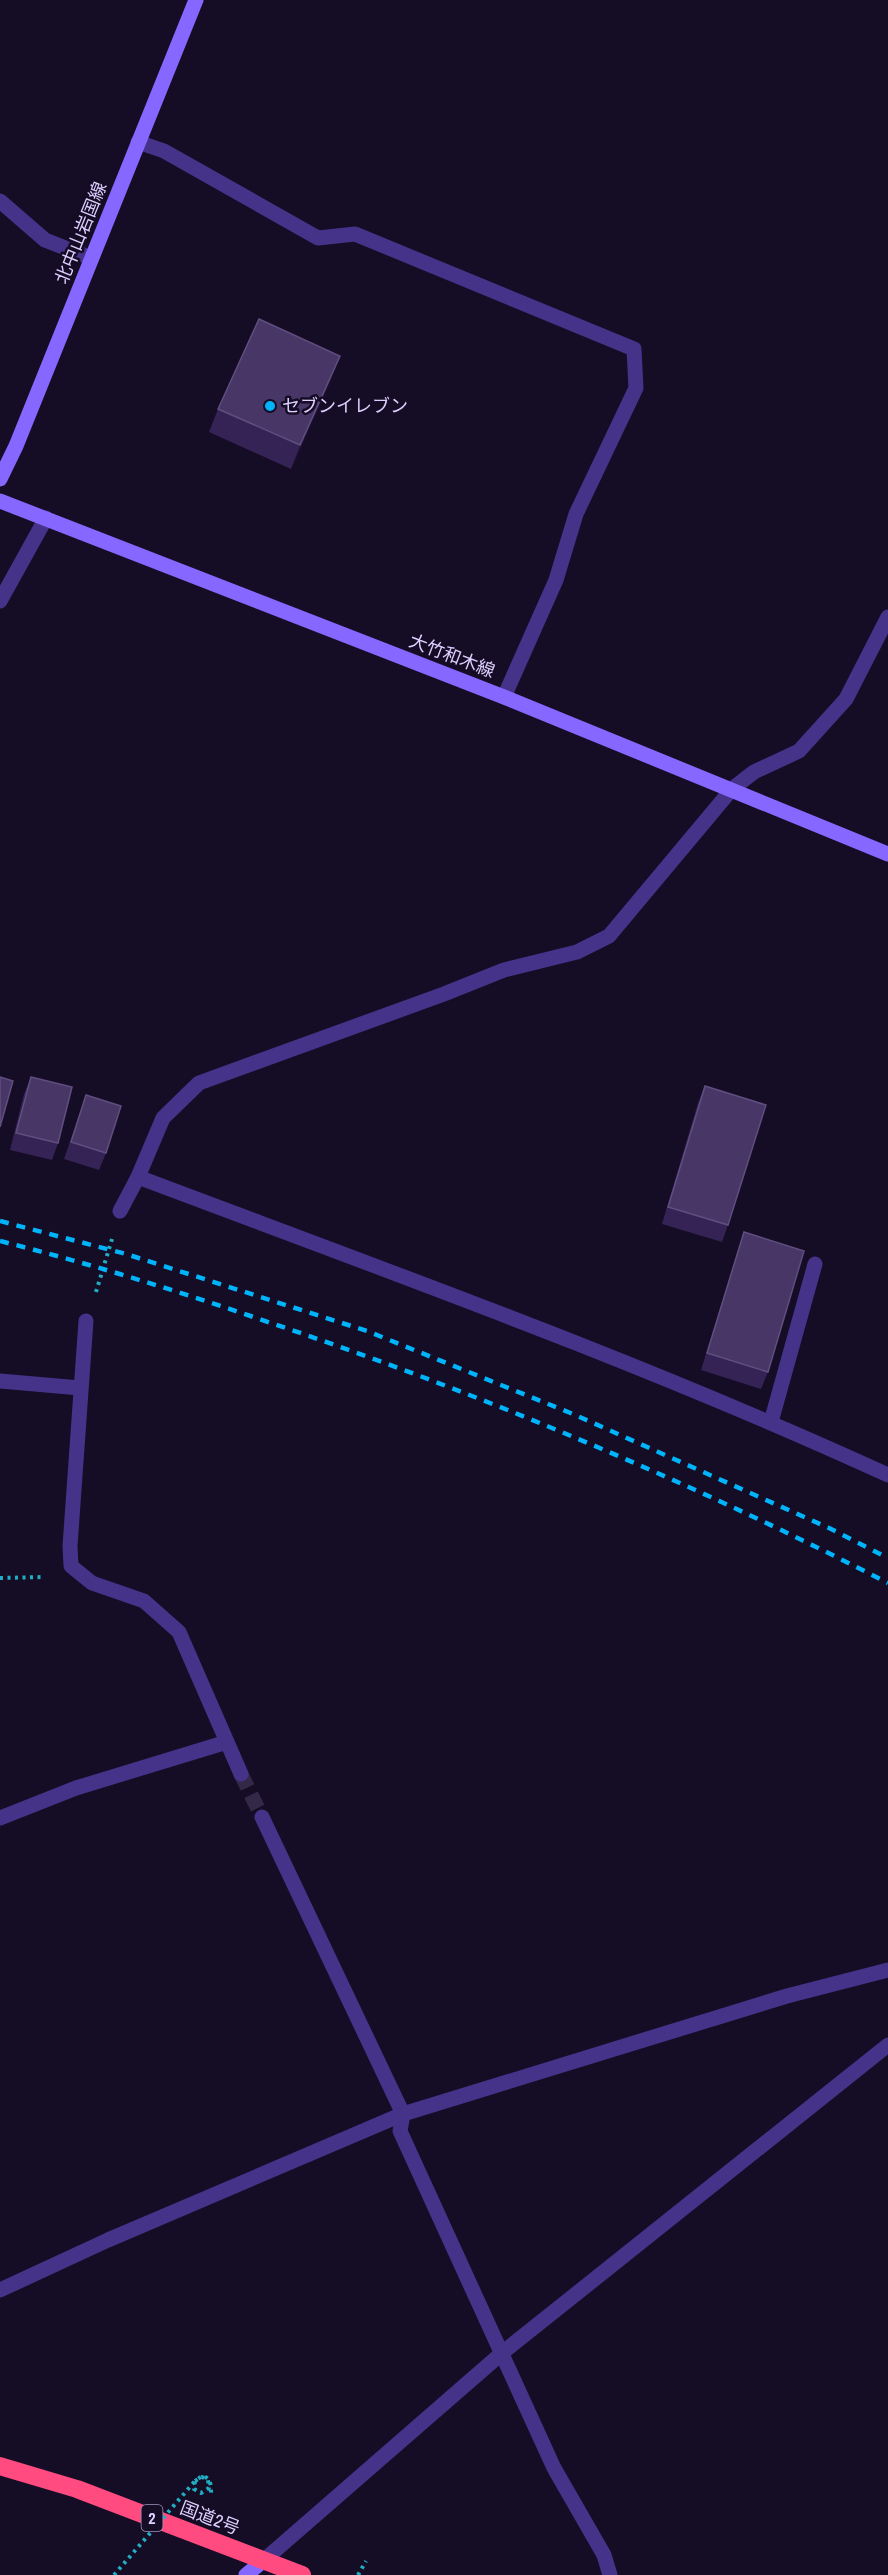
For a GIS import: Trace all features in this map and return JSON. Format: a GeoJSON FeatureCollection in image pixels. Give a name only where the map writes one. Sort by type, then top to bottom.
{"type":"FeatureCollection","features":[{"type":"Feature","properties":{"kind":"highway","name":"国道2号"},"geometry":{"type":"LineString","coordinates":[[0,2466],[77,2489],[302,2575]]}},
{"type":"Feature","properties":{"kind":"main road","name":"北中山岩国線"},"geometry":{"type":"LineString","coordinates":[[0,479],[16,446],[196,0]]}},
{"type":"Feature","properties":{"kind":"main road","name":"大竹和木線"},"geometry":{"type":"LineString","coordinates":[[0,501],[504,697],[888,854]]}},
{"type":"Feature","properties":{"kind":"main road"},"geometry":{"type":"LineString","coordinates":[[246,2575],[263,2561]]}},
{"type":"Feature","properties":{"kind":"street"},"geometry":{"type":"LineString","coordinates":[[138,142],[164,150],[318,238],[355,234],[634,349],[636,388],[576,514],[556,580],[504,697]]}},
{"type":"Feature","properties":{"kind":"street"},"geometry":{"type":"LineString","coordinates":[[0,201],[45,240],[91,258]]}},
{"type":"Feature","properties":{"kind":"street"},"geometry":{"type":"LineString","coordinates":[[0,601],[46,518]]}},
{"type":"Feature","properties":{"kind":"street"},"geometry":{"type":"LineString","coordinates":[[120,1211],[138,1177],[163,1118],[199,1083],[504,970],[577,952],[609,936],[732,789],[754,772],[799,751],[846,699],[888,617]]}},
{"type":"Feature","properties":{"kind":"street"},"geometry":{"type":"LineString","coordinates":[[138,1177],[491,1310],[771,1422],[888,1475]]}},
{"type":"Feature","properties":{"kind":"street"},"geometry":{"type":"LineString","coordinates":[[771,1422],[815,1264]]}},
{"type":"Feature","properties":{"kind":"street"},"geometry":{"type":"LineString","coordinates":[[87,1321],[80,1388],[70,1546],[71,1566],[92,1583],[144,1601],[179,1632],[241,1774]]}},
{"type":"Feature","properties":{"kind":"street"},"geometry":{"type":"LineString","coordinates":[[0,1381],[80,1388]]}},
{"type":"Feature","properties":{"kind":"street"},"geometry":{"type":"LineString","coordinates":[[0,1818],[76,1788],[227,1742]]}},
{"type":"Feature","properties":{"kind":"street"},"geometry":{"type":"LineString","coordinates":[[262,1817],[403,2114],[400,2131],[554,2468],[604,2555],[610,2575]]}},
{"type":"Feature","properties":{"kind":"street"},"geometry":{"type":"LineString","coordinates":[[0,2290],[108,2240],[403,2114],[787,1996],[888,1970]]}},
{"type":"Feature","properties":{"kind":"street"},"geometry":{"type":"LineString","coordinates":[[263,2561],[502,2354],[888,2045]]}},
{"type":"Feature","properties":{"kind":"path"},"geometry":{"type":"LineString","coordinates":[[87,1321],[120,1211]]}},
{"type":"Feature","properties":{"kind":"path"},"geometry":{"type":"LineString","coordinates":[[0,1578],[47,1577],[71,1566]]}},
{"type":"Feature","properties":{"kind":"path"},"geometry":{"type":"LineString","coordinates":[[114,2575],[196,2479],[206,2477],[210,2483],[211,2496]]}},
{"type":"Feature","properties":{"kind":"path"},"geometry":{"type":"LineString","coordinates":[[358,2575],[366,2561]]}},
{"type":"Feature","properties":{"kind":"building","name":"セブンイレブン"},"geometry":{"type":"Polygon","coordinates":[[[259,319],[340,356],[300,445],[218,409],[259,319]]]}},
{"type":"Feature","properties":{"kind":"building"},"geometry":{"type":"Polygon","coordinates":[[[0,1077],[13,1081],[0,1127],[0,1077]]]}},
{"type":"Feature","properties":{"kind":"building"},"geometry":{"type":"Polygon","coordinates":[[[31,1077],[72,1087],[58,1143],[16,1133],[31,1077]]]}},
{"type":"Feature","properties":{"kind":"building"},"geometry":{"type":"Polygon","coordinates":[[[705,1086],[766,1105],[728,1225],[668,1207],[705,1086]]]}},
{"type":"Feature","properties":{"kind":"building"},"geometry":{"type":"Polygon","coordinates":[[[86,1095],[121,1106],[106,1153],[71,1142],[86,1095]]]}},
{"type":"Feature","properties":{"kind":"building"},"geometry":{"type":"Polygon","coordinates":[[[744,1232],[804,1251],[768,1372],[707,1353],[744,1232]]]}},
{"type":"Feature","properties":{"kind":"tunnel"},"geometry":{"type":"LineString","coordinates":[[241,1774],[262,1817]]}},
{"type":"Feature","properties":{"kind":"railway"},"geometry":{"type":"LineString","coordinates":[[0,1221],[126,1254],[367,1331],[573,1414],[829,1528],[888,1558]]}},
{"type":"Feature","properties":{"kind":"railway"},"geometry":{"type":"LineString","coordinates":[[0,1241],[204,1300],[428,1379],[584,1441],[661,1475],[813,1545],[888,1583]]}},
{"type":"Feature","properties":{"kind":"place","name":"セブンイレブン"},"geometry":{"type":"Point","coordinates":[270,406]}}]}
